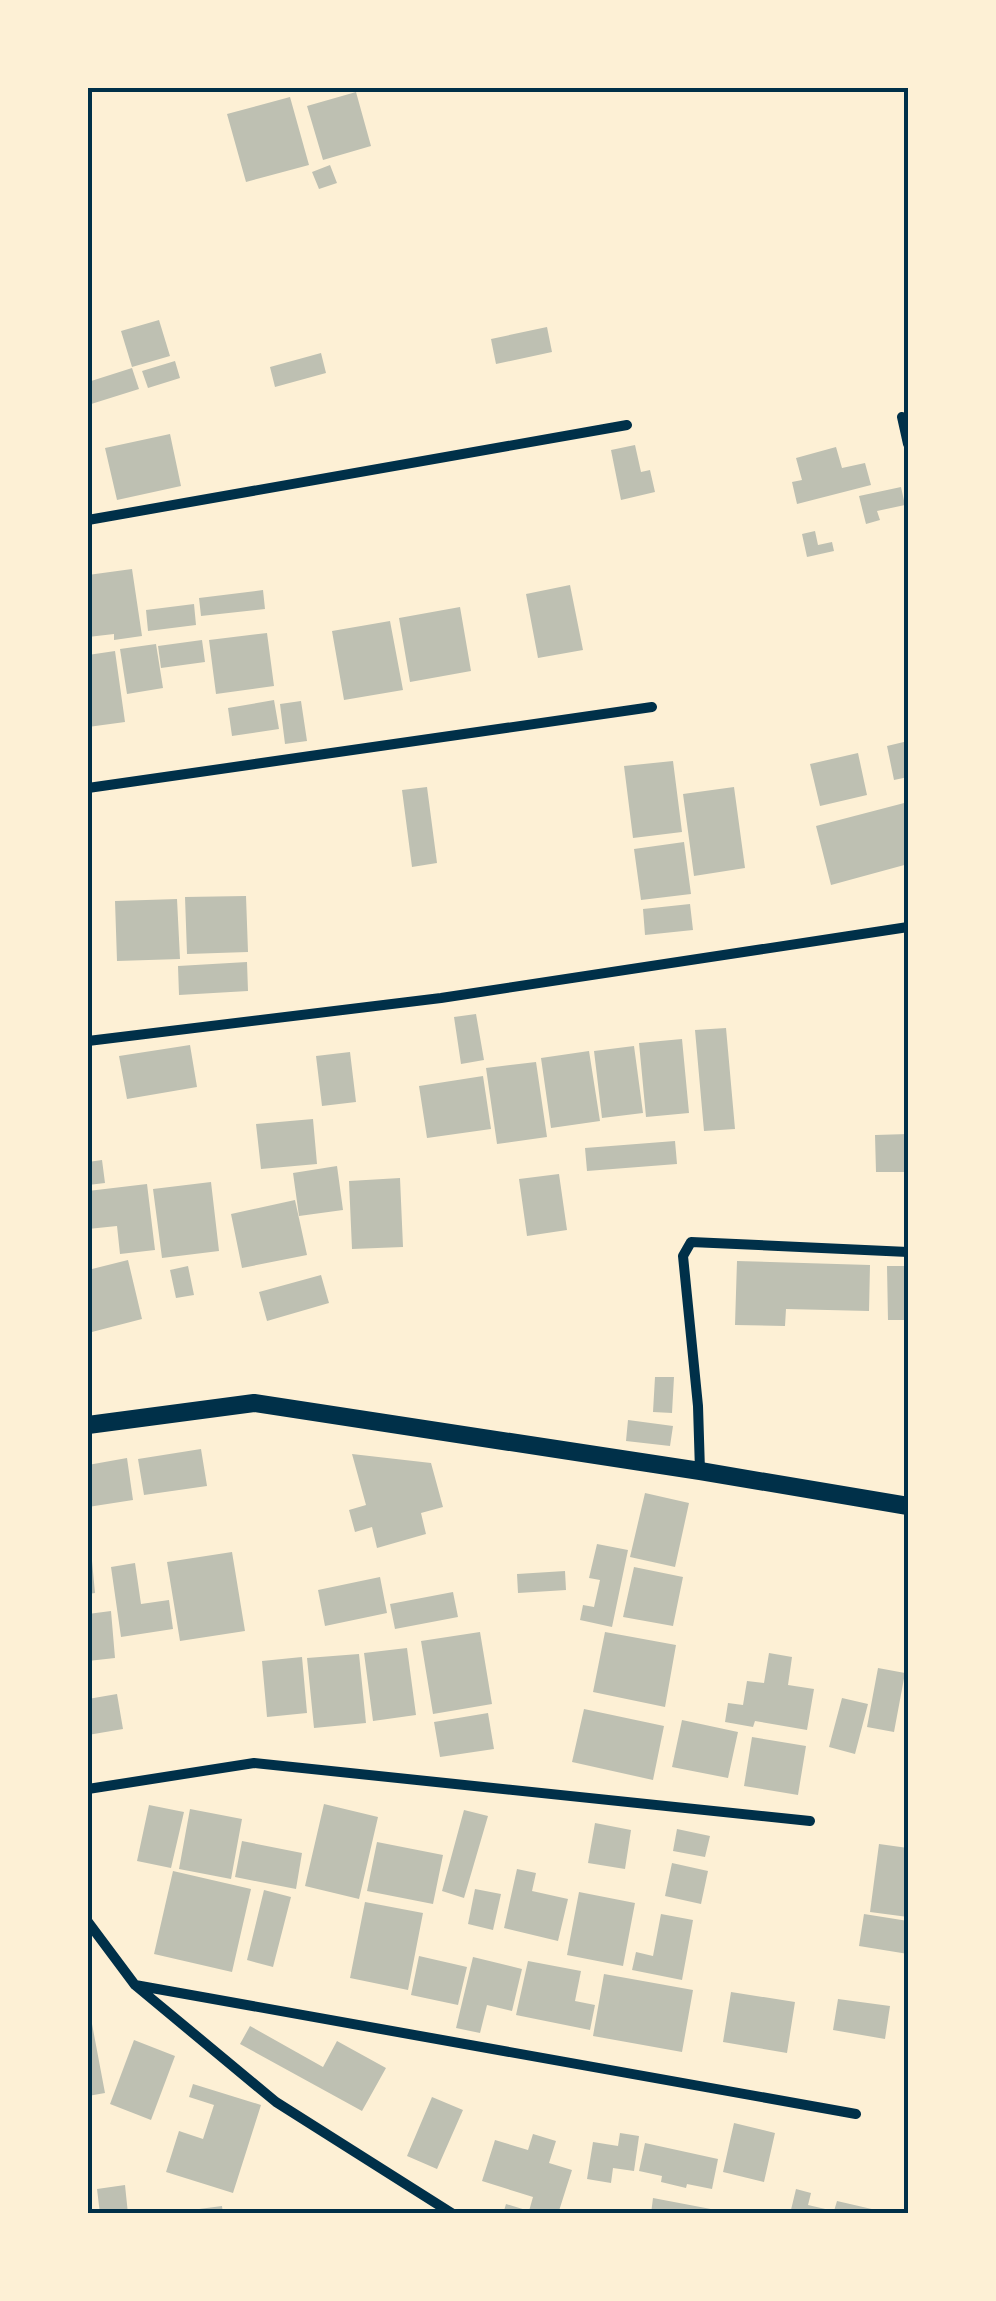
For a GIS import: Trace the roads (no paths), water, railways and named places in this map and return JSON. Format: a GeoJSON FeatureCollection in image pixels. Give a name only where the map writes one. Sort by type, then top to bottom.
{"type":"FeatureCollection","features":[{"type":"Feature","properties":{"kind":"street"},"geometry":{"type":"LineString","coordinates":[[902,417],[908,444]]}},
{"type":"Feature","properties":{"kind":"street"},"geometry":{"type":"LineString","coordinates":[[88,520],[627,425]]}},
{"type":"Feature","properties":{"kind":"street"},"geometry":{"type":"LineString","coordinates":[[88,788],[652,707]]}},
{"type":"Feature","properties":{"kind":"street"},"geometry":{"type":"LineString","coordinates":[[88,1041],[441,998],[908,928]]}},
{"type":"Feature","properties":{"kind":"street"},"geometry":{"type":"LineString","coordinates":[[700,1470],[698,1406],[683,1256],[690,1242],[908,1252]]}},
{"type":"Feature","properties":{"kind":"street"},"geometry":{"type":"LineString","coordinates":[[88,1425],[254,1403],[700,1470],[908,1506]]}},
{"type":"Feature","properties":{"kind":"street"},"geometry":{"type":"LineString","coordinates":[[88,1789],[254,1763],[810,1821]]}},
{"type":"Feature","properties":{"kind":"street"},"geometry":{"type":"LineString","coordinates":[[88,1922],[135,1985],[276,2102],[453,2214]]}},
{"type":"Feature","properties":{"kind":"street"},"geometry":{"type":"LineString","coordinates":[[135,1985],[856,2114]]}}]}
